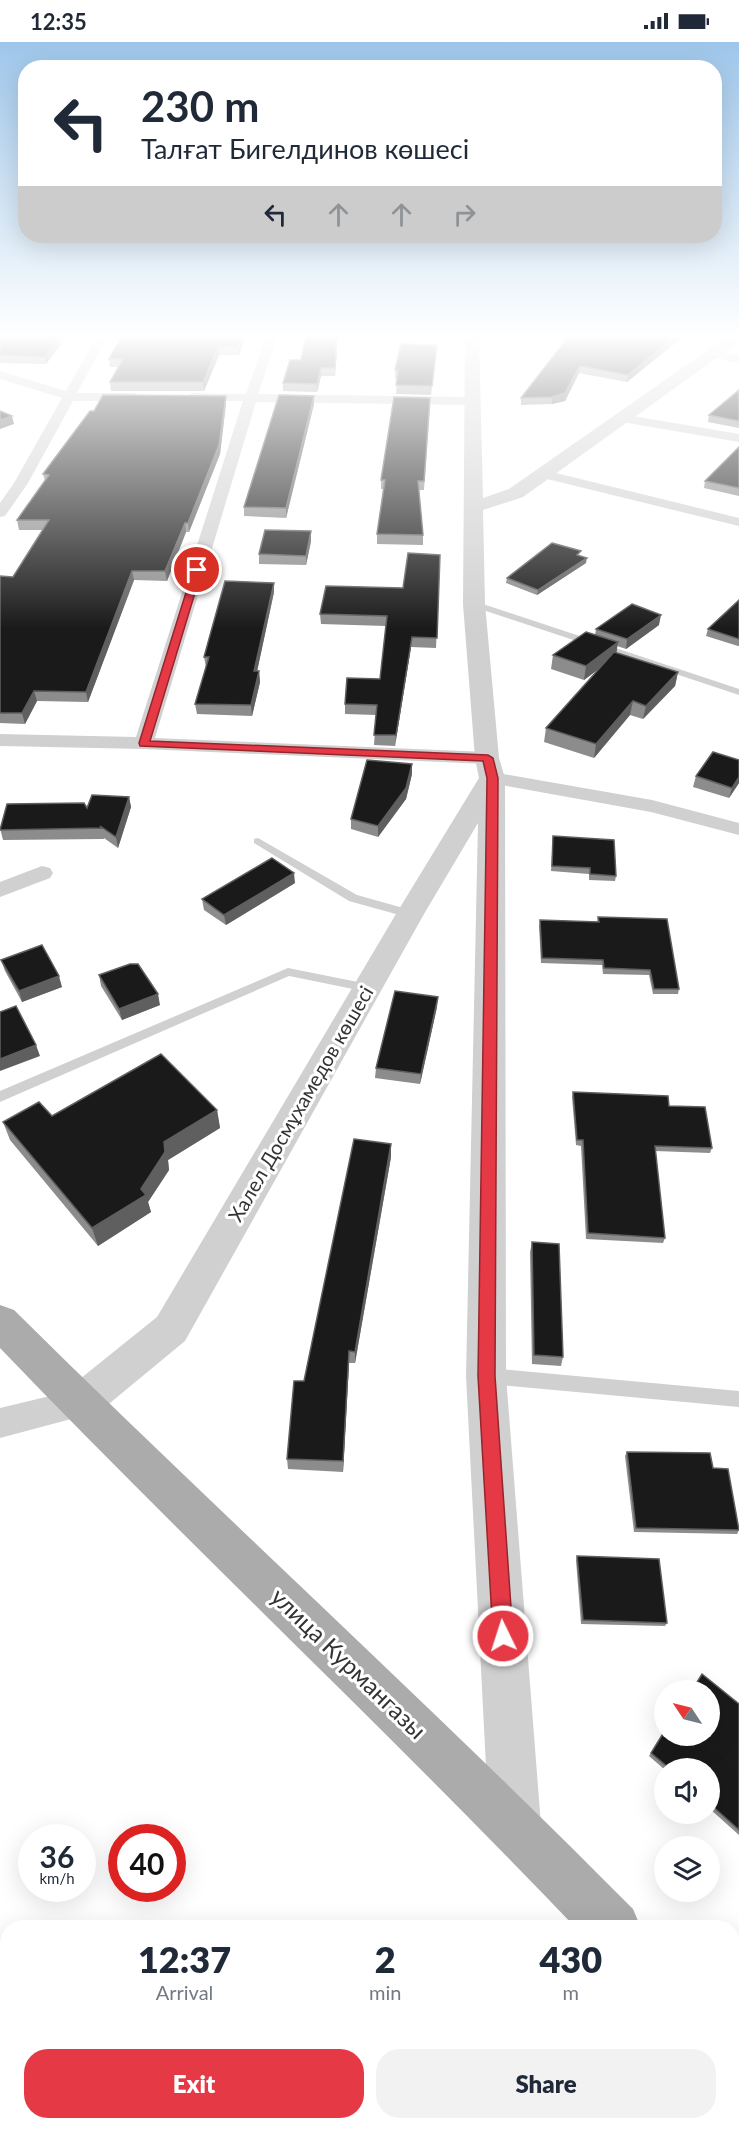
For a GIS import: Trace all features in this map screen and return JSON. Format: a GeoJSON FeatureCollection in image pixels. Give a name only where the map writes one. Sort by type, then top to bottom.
{"type":"FeatureCollection","features":[{"type":"Feature","properties":{"kind":"main road","name":"улица Курмангазы"},"geometry":{"type":"LineString","coordinates":[[0,1322],[79,1404],[515,1825],[606,1920]]}},
{"type":"Feature","properties":{"kind":"street"},"geometry":{"type":"LineString","coordinates":[[0,513],[21,483],[50,433]]}},
{"type":"Feature","properties":{"kind":"street"},"geometry":{"type":"LineString","coordinates":[[144,743],[240,433]]}},
{"type":"Feature","properties":{"kind":"street"},"geometry":{"type":"LineString","coordinates":[[471,433],[474,604],[490,768],[486,1376],[515,1825]]}},
{"type":"Feature","properties":{"kind":"street"},"geometry":{"type":"LineString","coordinates":[[472,507],[516,493],[599,433]]}},
{"type":"Feature","properties":{"kind":"street"},"geometry":{"type":"LineString","coordinates":[[713,433],[739,438]]}},
{"type":"Feature","properties":{"kind":"street"},"geometry":{"type":"LineString","coordinates":[[544,474],[739,522]]}},
{"type":"Feature","properties":{"kind":"street"},"geometry":{"type":"LineString","coordinates":[[0,486],[21,483]]}},
{"type":"Feature","properties":{"kind":"street"},"geometry":{"type":"LineString","coordinates":[[0,740],[144,743],[490,768],[739,829]]}},
{"type":"Feature","properties":{"kind":"street","name":"Халел Досмұхамедов көшесі"},"geometry":{"type":"LineString","coordinates":[[79,1404],[171,1329],[368,988],[490,768]]}},
{"type":"Feature","properties":{"kind":"street"},"geometry":{"type":"LineString","coordinates":[[0,890],[42,873]]}},
{"type":"Feature","properties":{"kind":"street"},"geometry":{"type":"LineString","coordinates":[[0,1423],[79,1404]]}},
{"type":"Feature","properties":{"kind":"lane"},"geometry":{"type":"LineString","coordinates":[[474,604],[739,692]]}},
{"type":"Feature","properties":{"kind":"lane"},"geometry":{"type":"LineString","coordinates":[[258,841],[353,898],[410,914]]}},
{"type":"Feature","properties":{"kind":"lane"},"geometry":{"type":"LineString","coordinates":[[0,1097],[288,972],[368,988]]}},
{"type":"Feature","properties":{"kind":"lane"},"geometry":{"type":"LineString","coordinates":[[486,1376],[739,1399]]}},
{"type":"Feature","properties":{"kind":"building"},"geometry":{"type":"Polygon","coordinates":[[[73,433],[221,433],[219,445],[188,523],[185,523],[165,571],[132,571],[86,692],[34,691],[22,713],[0,713],[0,576],[13,577],[49,520],[17,520],[49,475],[43,474],[73,433]]]}},
{"type":"Feature","properties":{"kind":"building"},"geometry":{"type":"Polygon","coordinates":[[[267,433],[305,433],[286,508],[244,507],[267,433]]]}},
{"type":"Feature","properties":{"kind":"building"},"geometry":{"type":"Polygon","coordinates":[[[388,433],[427,433],[424,481],[418,481],[423,535],[377,534],[385,480],[381,480],[388,433]]]}},
{"type":"Feature","properties":{"kind":"building"},"geometry":{"type":"Polygon","coordinates":[[[739,447],[739,488],[705,481],[739,447]]]}},
{"type":"Feature","properties":{"kind":"building"},"geometry":{"type":"Polygon","coordinates":[[[265,530],[311,531],[306,556],[259,554],[265,530]]]}},
{"type":"Feature","properties":{"kind":"building"},"geometry":{"type":"Polygon","coordinates":[[[552,543],[581,551],[577,555],[587,558],[538,590],[507,578],[552,543]]]}},
{"type":"Feature","properties":{"kind":"building"},"geometry":{"type":"Polygon","coordinates":[[[408,553],[440,555],[437,638],[412,637],[396,735],[374,735],[377,705],[345,704],[347,678],[380,679],[387,616],[320,614],[326,586],[403,588],[408,553]]]}},
{"type":"Feature","properties":{"kind":"building"},"geometry":{"type":"Polygon","coordinates":[[[225,581],[274,583],[254,671],[259,671],[251,705],[195,704],[209,657],[204,657],[225,581]]]}},
{"type":"Feature","properties":{"kind":"building"},"geometry":{"type":"Polygon","coordinates":[[[739,600],[739,639],[708,629],[739,600]]]}},
{"type":"Feature","properties":{"kind":"building"},"geometry":{"type":"Polygon","coordinates":[[[632,604],[661,615],[627,639],[596,629],[632,604]]]}},
{"type":"Feature","properties":{"kind":"building"},"geometry":{"type":"Polygon","coordinates":[[[586,632],[618,642],[586,666],[553,655],[586,632]]]}},
{"type":"Feature","properties":{"kind":"building"},"geometry":{"type":"Polygon","coordinates":[[[614,652],[678,672],[646,706],[633,701],[596,744],[546,728],[614,652]]]}},
{"type":"Feature","properties":{"kind":"building"},"geometry":{"type":"Polygon","coordinates":[[[713,752],[739,760],[739,777],[732,788],[696,776],[713,752]]]}},
{"type":"Feature","properties":{"kind":"building"},"geometry":{"type":"Polygon","coordinates":[[[367,760],[412,764],[406,788],[378,826],[351,819],[367,760]]]}},
{"type":"Feature","properties":{"kind":"building"},"geometry":{"type":"Polygon","coordinates":[[[92,795],[129,797],[116,837],[100,826],[102,828],[0,830],[7,804],[84,803],[87,808],[92,795]]]}},
{"type":"Feature","properties":{"kind":"building"},"geometry":{"type":"Polygon","coordinates":[[[553,836],[614,840],[616,876],[590,874],[590,868],[552,866],[553,836]]]}},
{"type":"Feature","properties":{"kind":"building"},"geometry":{"type":"Polygon","coordinates":[[[272,858],[294,873],[224,915],[202,899],[272,858]]]}},
{"type":"Feature","properties":{"kind":"building"},"geometry":{"type":"Polygon","coordinates":[[[598,917],[667,919],[679,989],[654,989],[650,970],[604,968],[603,960],[542,958],[540,920],[599,922],[598,917]]]}},
{"type":"Feature","properties":{"kind":"building"},"geometry":{"type":"Polygon","coordinates":[[[42,945],[59,976],[19,991],[1,960],[42,945]]]}},
{"type":"Feature","properties":{"kind":"building"},"geometry":{"type":"Polygon","coordinates":[[[130,964],[138,964],[158,994],[119,1009],[99,975],[130,964]]]}},
{"type":"Feature","properties":{"kind":"building"},"geometry":{"type":"Polygon","coordinates":[[[395,991],[438,997],[421,1074],[376,1068],[395,991]]]}},
{"type":"Feature","properties":{"kind":"building"},"geometry":{"type":"Polygon","coordinates":[[[16,1006],[36,1045],[0,1059],[0,1012],[16,1006]]]}},
{"type":"Feature","properties":{"kind":"building"},"geometry":{"type":"Polygon","coordinates":[[[161,1054],[217,1110],[164,1142],[165,1152],[141,1189],[146,1195],[92,1228],[3,1122],[39,1102],[52,1116],[161,1054]]]}},
{"type":"Feature","properties":{"kind":"building"},"geometry":{"type":"Polygon","coordinates":[[[573,1092],[668,1096],[669,1106],[705,1107],[712,1148],[655,1146],[665,1238],[588,1233],[583,1140],[577,1140],[573,1092]]]}},
{"type":"Feature","properties":{"kind":"building"},"geometry":{"type":"Polygon","coordinates":[[[354,1139],[391,1144],[355,1352],[349,1351],[343,1461],[287,1459],[294,1381],[304,1381],[354,1139]]]}},
{"type":"Feature","properties":{"kind":"building"},"geometry":{"type":"Polygon","coordinates":[[[532,1242],[559,1244],[563,1357],[534,1355],[532,1242]]]}},
{"type":"Feature","properties":{"kind":"building"},"geometry":{"type":"Polygon","coordinates":[[[627,1452],[710,1453],[713,1468],[728,1469],[739,1530],[636,1528],[627,1452]]]}},
{"type":"Feature","properties":{"kind":"building"},"geometry":{"type":"Polygon","coordinates":[[[577,1556],[659,1559],[667,1623],[583,1620],[577,1556]]]}},
{"type":"Feature","properties":{"kind":"building"},"geometry":{"type":"Polygon","coordinates":[[[702,1674],[709,1680],[698,1680],[702,1674]]]}},
{"type":"Feature","properties":{"kind":"building"},"geometry":{"type":"Polygon","coordinates":[[[720,1689],[739,1704],[739,1830],[720,1813],[720,1758],[657,1758],[651,1753],[655,1746],[720,1746],[720,1689]]]}},
{"type":"Feature","properties":{"kind":"route"},"geometry":{"type":"LineString","coordinates":[[197,570],[144,743],[488,758],[492,778],[486,1376],[503,1636]]}}]}
